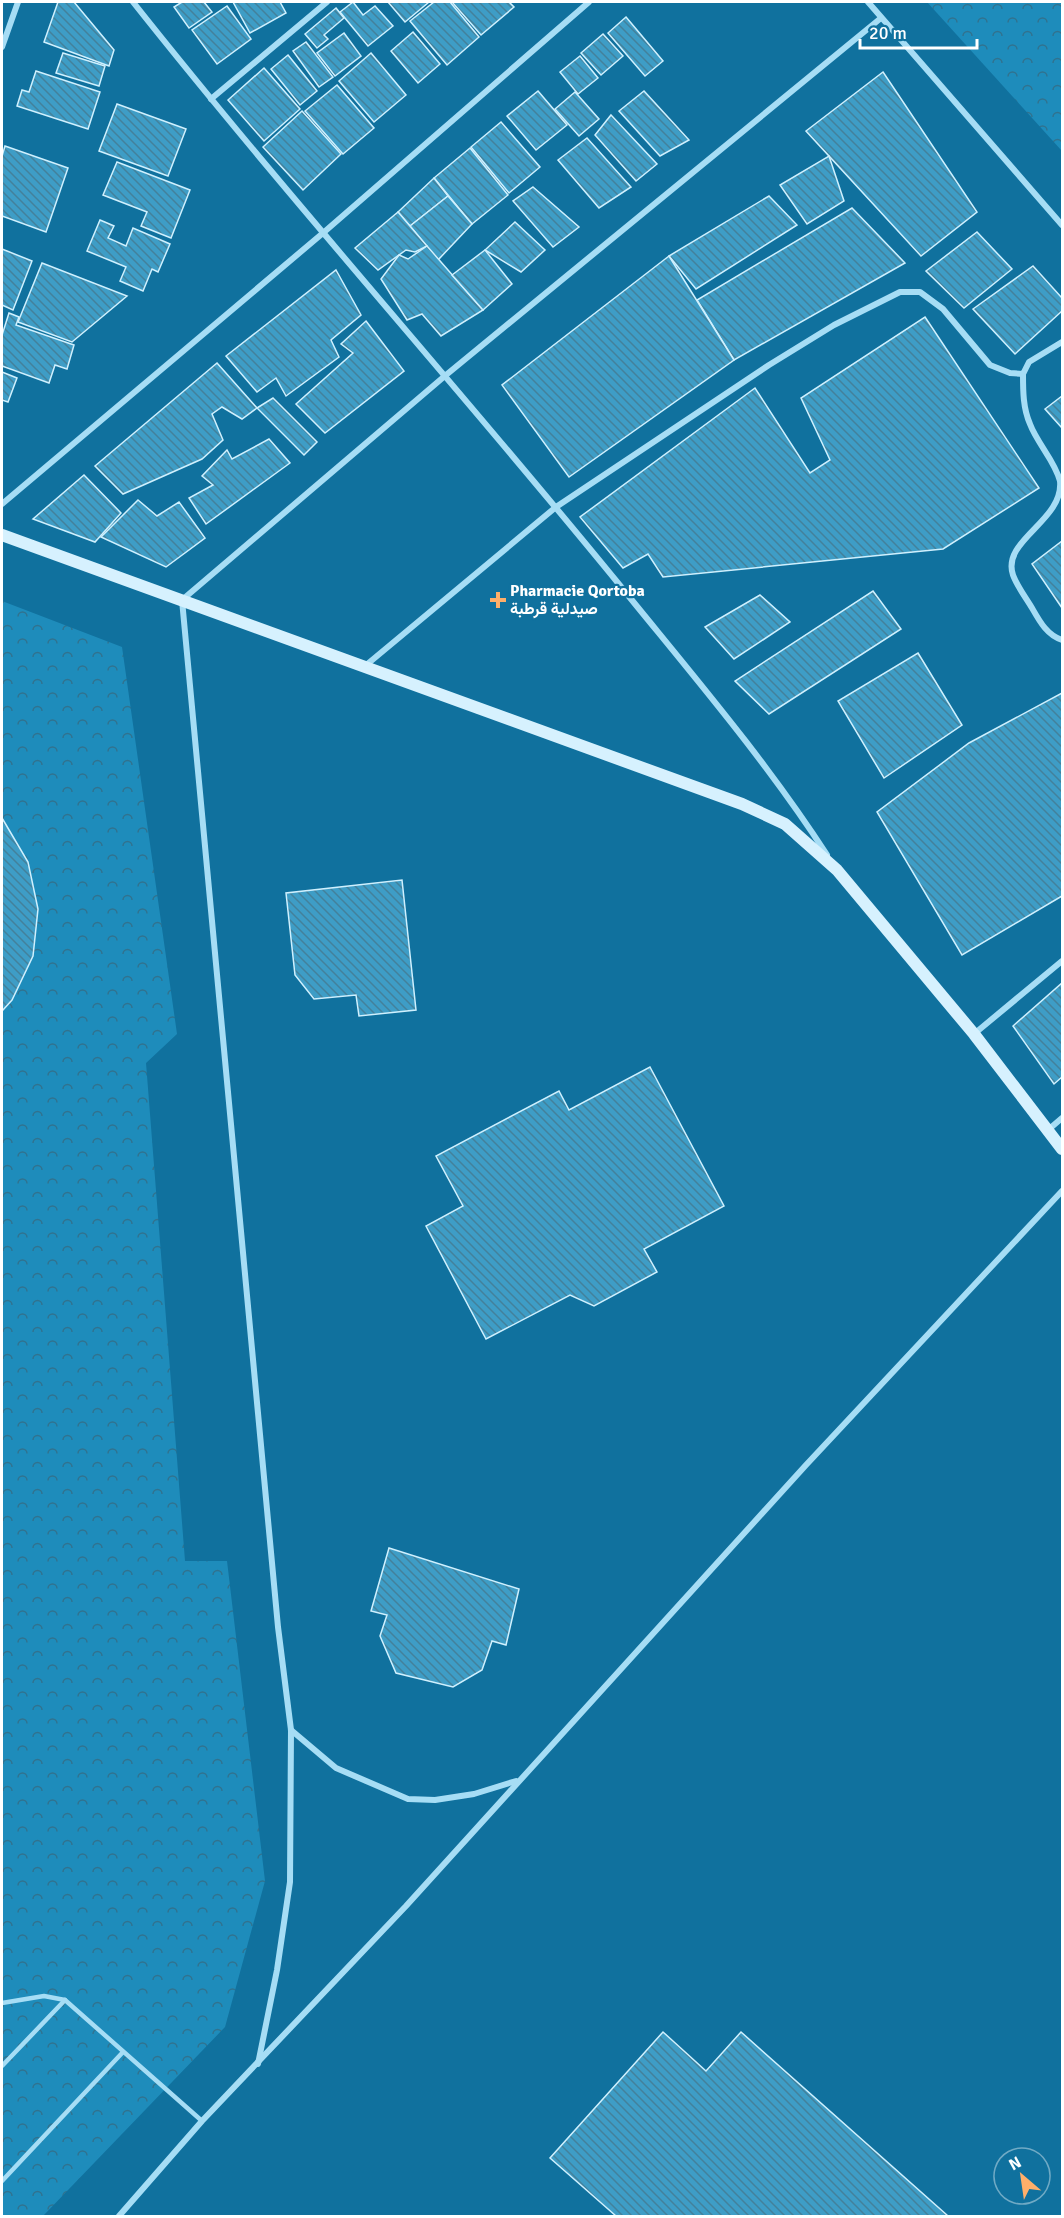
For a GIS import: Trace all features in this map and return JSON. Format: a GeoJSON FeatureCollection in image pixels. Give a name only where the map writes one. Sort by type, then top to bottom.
{"type":"FeatureCollection","features":[{"type":"Feature","properties":{"kind":"street"},"geometry":{"type":"LineString","coordinates":[[2,47],[18,2]]}},
{"type":"Feature","properties":{"kind":"street"},"geometry":{"type":"LineString","coordinates":[[133,2],[210,99],[446,375],[732,723],[805,822],[837,870],[974,1034],[1062,1149]]}},
{"type":"Feature","properties":{"kind":"street"},"geometry":{"type":"LineString","coordinates":[[210,99],[327,2]]}},
{"type":"Feature","properties":{"kind":"street"},"geometry":{"type":"LineString","coordinates":[[2,504],[323,233],[589,2]]}},
{"type":"Feature","properties":{"kind":"street"},"geometry":{"type":"LineString","coordinates":[[868,2],[1062,225]]}},
{"type":"Feature","properties":{"kind":"street"},"geometry":{"type":"LineString","coordinates":[[182,600],[446,375],[881,18]]}},
{"type":"Feature","properties":{"kind":"street"},"geometry":{"type":"LineString","coordinates":[[365,666],[556,507],[769,365],[834,325],[900,292],[920,292],[943,309],[990,365],[1010,373],[1023,374]]}},
{"type":"Feature","properties":{"kind":"street"},"geometry":{"type":"LineString","coordinates":[[1062,342],[1029,362],[1023,374],[1023,399],[1030,424],[1060,482],[1060,500],[1051,514],[1013,558],[1013,575],[1049,634],[1062,640]]}},
{"type":"Feature","properties":{"kind":"street"},"geometry":{"type":"LineString","coordinates":[[2,535],[742,804],[785,824],[837,870]]}},
{"type":"Feature","properties":{"kind":"street"},"geometry":{"type":"LineString","coordinates":[[182,600],[278,1627],[291,1730],[290,1882],[277,1970],[258,2064]]}},
{"type":"Feature","properties":{"kind":"street"},"geometry":{"type":"LineString","coordinates":[[974,1034],[1062,961]]}},
{"type":"Feature","properties":{"kind":"street"},"geometry":{"type":"LineString","coordinates":[[1048,1130],[1062,1118]]}},
{"type":"Feature","properties":{"kind":"street"},"geometry":{"type":"LineString","coordinates":[[119,2217],[202,2121],[406,1906],[806,1465],[1062,1191]]}},
{"type":"Feature","properties":{"kind":"street"},"geometry":{"type":"LineString","coordinates":[[291,1730],[336,1768],[408,1799],[435,1800],[474,1794],[519,1780]]}},
{"type":"Feature","properties":{"kind":"lane"},"geometry":{"type":"LineString","coordinates":[[2,2003],[44,1996],[65,2000],[202,2121]]}},
{"type":"Feature","properties":{"kind":"lane"},"geometry":{"type":"LineString","coordinates":[[2,2066],[65,2000]]}},
{"type":"Feature","properties":{"kind":"lane"},"geometry":{"type":"LineString","coordinates":[[2,2181],[123,2052]]}},
{"type":"Feature","properties":{"kind":"green space"},"geometry":{"type":"Polygon","coordinates":[[[927,2],[1062,2],[1062,151],[927,2]]]}},
{"type":"Feature","properties":{"kind":"green space"},"geometry":{"type":"Polygon","coordinates":[[[2,601],[122,647],[177,1034],[146,1063],[185,1561],[227,1561],[265,1881],[225,2027],[43,2216],[2,2216],[2,601]]]}},
{"type":"Feature","properties":{"kind":"building"},"geometry":{"type":"Polygon","coordinates":[[[58,2],[74,2],[114,50],[109,66],[44,42],[58,2]]]}},
{"type":"Feature","properties":{"kind":"building"},"geometry":{"type":"Polygon","coordinates":[[[182,2],[204,2],[212,12],[189,28],[174,7],[182,2]]]}},
{"type":"Feature","properties":{"kind":"building"},"geometry":{"type":"Polygon","coordinates":[[[233,2],[280,2],[286,13],[250,33],[233,2]]]}},
{"type":"Feature","properties":{"kind":"building"},"geometry":{"type":"Polygon","coordinates":[[[353,2],[363,15],[375,6],[393,26],[368,46],[340,12],[353,2]]]}},
{"type":"Feature","properties":{"kind":"building"},"geometry":{"type":"Polygon","coordinates":[[[388,2],[429,2],[405,22],[388,2]]]}},
{"type":"Feature","properties":{"kind":"building"},"geometry":{"type":"Polygon","coordinates":[[[434,2],[450,2],[479,37],[447,65],[410,21],[434,2]]]}},
{"type":"Feature","properties":{"kind":"building"},"geometry":{"type":"Polygon","coordinates":[[[452,2],[509,2],[514,7],[481,35],[452,2]]]}},
{"type":"Feature","properties":{"kind":"building"},"geometry":{"type":"Polygon","coordinates":[[[227,6],[251,39],[217,64],[192,30],[227,6]]]}},
{"type":"Feature","properties":{"kind":"building"},"geometry":{"type":"Polygon","coordinates":[[[336,8],[344,18],[324,35],[328,39],[317,48],[305,34],[336,8]]]}},
{"type":"Feature","properties":{"kind":"building"},"geometry":{"type":"Polygon","coordinates":[[[626,17],[663,61],[645,76],[608,33],[626,17]]]}},
{"type":"Feature","properties":{"kind":"building"},"geometry":{"type":"Polygon","coordinates":[[[413,32],[440,64],[418,83],[391,51],[413,32]]]}},
{"type":"Feature","properties":{"kind":"building"},"geometry":{"type":"Polygon","coordinates":[[[344,33],[361,56],[335,76],[317,53],[344,33]]]}},
{"type":"Feature","properties":{"kind":"building"},"geometry":{"type":"Polygon","coordinates":[[[603,34],[623,56],[601,75],[581,53],[603,34]]]}},
{"type":"Feature","properties":{"kind":"building"},"geometry":{"type":"Polygon","coordinates":[[[306,42],[333,77],[319,87],[293,51],[306,42]]]}},
{"type":"Feature","properties":{"kind":"building"},"geometry":{"type":"Polygon","coordinates":[[[63,53],[105,66],[99,86],[56,73],[63,53]]]}},
{"type":"Feature","properties":{"kind":"building"},"geometry":{"type":"Polygon","coordinates":[[[371,53],[406,95],[374,122],[339,81],[371,53]]]}},
{"type":"Feature","properties":{"kind":"building"},"geometry":{"type":"Polygon","coordinates":[[[288,55],[317,91],[300,105],[271,69],[288,55]]]}},
{"type":"Feature","properties":{"kind":"building"},"geometry":{"type":"Polygon","coordinates":[[[580,56],[598,78],[578,94],[560,72],[580,56]]]}},
{"type":"Feature","properties":{"kind":"building"},"geometry":{"type":"Polygon","coordinates":[[[264,68],[300,109],[264,141],[228,100],[264,68]]]}},
{"type":"Feature","properties":{"kind":"building"},"geometry":{"type":"Polygon","coordinates":[[[36,71],[100,92],[88,129],[17,106],[22,90],[29,92],[36,71]]]}},
{"type":"Feature","properties":{"kind":"building"},"geometry":{"type":"Polygon","coordinates":[[[883,72],[977,212],[921,256],[806,131],[883,72]]]}},
{"type":"Feature","properties":{"kind":"building"},"geometry":{"type":"Polygon","coordinates":[[[337,85],[374,128],[343,154],[305,111],[337,85]]]}},
{"type":"Feature","properties":{"kind":"building"},"geometry":{"type":"Polygon","coordinates":[[[538,91],[567,125],[536,150],[507,116],[538,91]]]}},
{"type":"Feature","properties":{"kind":"building"},"geometry":{"type":"Polygon","coordinates":[[[644,91],[689,140],[660,156],[619,111],[644,91]]]}},
{"type":"Feature","properties":{"kind":"building"},"geometry":{"type":"Polygon","coordinates":[[[575,92],[599,119],[579,136],[555,109],[575,92]]]}},
{"type":"Feature","properties":{"kind":"building"},"geometry":{"type":"Polygon","coordinates":[[[117,104],[186,129],[168,176],[99,151],[117,104]]]}},
{"type":"Feature","properties":{"kind":"building"},"geometry":{"type":"Polygon","coordinates":[[[302,111],[341,154],[303,190],[263,147],[302,111]]]}},
{"type":"Feature","properties":{"kind":"building"},"geometry":{"type":"Polygon","coordinates":[[[611,115],[657,164],[636,181],[595,135],[611,115]]]}},
{"type":"Feature","properties":{"kind":"building"},"geometry":{"type":"Polygon","coordinates":[[[501,122],[540,167],[509,193],[471,147],[501,122]]]}},
{"type":"Feature","properties":{"kind":"building"},"geometry":{"type":"Polygon","coordinates":[[[587,138],[631,187],[599,208],[558,160],[587,138]]]}},
{"type":"Feature","properties":{"kind":"building"},"geometry":{"type":"Polygon","coordinates":[[[5,146],[68,168],[46,232],[2,216],[2,156],[5,146]]]}},
{"type":"Feature","properties":{"kind":"building"},"geometry":{"type":"Polygon","coordinates":[[[470,148],[508,195],[472,224],[434,178],[470,148]]]}},
{"type":"Feature","properties":{"kind":"building"},"geometry":{"type":"Polygon","coordinates":[[[829,156],[844,201],[807,224],[780,185],[829,156]]]}},
{"type":"Feature","properties":{"kind":"building"},"geometry":{"type":"Polygon","coordinates":[[[117,162],[190,190],[171,238],[141,226],[147,212],[103,195],[117,162]]]}},
{"type":"Feature","properties":{"kind":"building"},"geometry":{"type":"Polygon","coordinates":[[[434,178],[448,196],[410,226],[398,212],[434,178]]]}},
{"type":"Feature","properties":{"kind":"building"},"geometry":{"type":"Polygon","coordinates":[[[533,187],[579,227],[553,247],[513,201],[533,187]]]}},
{"type":"Feature","properties":{"kind":"building"},"geometry":{"type":"Polygon","coordinates":[[[448,196],[472,224],[438,260],[410,226],[448,196]]]}},
{"type":"Feature","properties":{"kind":"building"},"geometry":{"type":"Polygon","coordinates":[[[769,196],[797,225],[696,289],[669,256],[769,196]]]}},
{"type":"Feature","properties":{"kind":"building"},"geometry":{"type":"Polygon","coordinates":[[[852,208],[905,263],[734,360],[697,300],[852,208]]]}},
{"type":"Feature","properties":{"kind":"building"},"geometry":{"type":"Polygon","coordinates":[[[398,212],[427,246],[415,252],[406,250],[378,270],[355,248],[398,212]]]}},
{"type":"Feature","properties":{"kind":"building"},"geometry":{"type":"Polygon","coordinates":[[[100,220],[114,226],[108,238],[126,246],[133,228],[170,244],[158,272],[152,269],[143,291],[120,281],[126,267],[87,251],[100,220]]]}},
{"type":"Feature","properties":{"kind":"building"},"geometry":{"type":"Polygon","coordinates":[[[515,222],[545,250],[521,272],[485,250],[515,222]]]}},
{"type":"Feature","properties":{"kind":"building"},"geometry":{"type":"Polygon","coordinates":[[[977,232],[1012,269],[964,308],[926,271],[977,232]]]}},
{"type":"Feature","properties":{"kind":"building"},"geometry":{"type":"Polygon","coordinates":[[[427,246],[483,310],[441,336],[422,314],[407,320],[381,279],[399,255],[408,259],[427,246]]]}},
{"type":"Feature","properties":{"kind":"building"},"geometry":{"type":"Polygon","coordinates":[[[2,249],[32,261],[13,310],[2,305],[2,249]]]}},
{"type":"Feature","properties":{"kind":"building"},"geometry":{"type":"Polygon","coordinates":[[[485,250],[512,284],[483,310],[452,275],[485,250]]]}},
{"type":"Feature","properties":{"kind":"building"},"geometry":{"type":"Polygon","coordinates":[[[669,256],[734,360],[569,477],[502,385],[669,256]]]}},
{"type":"Feature","properties":{"kind":"building"},"geometry":{"type":"Polygon","coordinates":[[[42,263],[127,296],[72,342],[18,322],[42,263]]]}},
{"type":"Feature","properties":{"kind":"building"},"geometry":{"type":"Polygon","coordinates":[[[1033,266],[1062,298],[1062,311],[1015,354],[973,309],[1033,266]]]}},
{"type":"Feature","properties":{"kind":"building"},"geometry":{"type":"Polygon","coordinates":[[[336,270],[361,315],[331,340],[339,357],[286,396],[276,378],[257,392],[226,356],[336,270]]]}},
{"type":"Feature","properties":{"kind":"building"},"geometry":{"type":"Polygon","coordinates":[[[9,313],[19,317],[16,325],[74,345],[67,369],[55,365],[49,383],[2,366],[2,335],[9,313]]]}},
{"type":"Feature","properties":{"kind":"building"},"geometry":{"type":"Polygon","coordinates":[[[925,317],[1039,488],[943,549],[663,577],[648,554],[623,568],[580,517],[755,388],[810,473],[830,460],[801,398],[925,317]]]}},
{"type":"Feature","properties":{"kind":"building"},"geometry":{"type":"Polygon","coordinates":[[[366,321],[404,371],[325,433],[296,404],[353,353],[341,344],[366,321]]]}},
{"type":"Feature","properties":{"kind":"building"},"geometry":{"type":"Polygon","coordinates":[[[217,363],[257,408],[242,419],[222,407],[212,414],[223,440],[202,459],[123,494],[95,466],[217,363]]]}},
{"type":"Feature","properties":{"kind":"building"},"geometry":{"type":"Polygon","coordinates":[[[2,372],[17,378],[8,402],[2,400],[2,372]]]}},
{"type":"Feature","properties":{"kind":"building"},"geometry":{"type":"Polygon","coordinates":[[[1062,396],[1062,428],[1045,409],[1062,396]]]}},
{"type":"Feature","properties":{"kind":"building"},"geometry":{"type":"Polygon","coordinates":[[[273,398],[317,442],[304,455],[257,408],[273,398]]]}},
{"type":"Feature","properties":{"kind":"building"},"geometry":{"type":"Polygon","coordinates":[[[269,439],[290,463],[206,524],[189,498],[213,485],[202,476],[227,450],[232,459],[269,439]]]}},
{"type":"Feature","properties":{"kind":"building"},"geometry":{"type":"Polygon","coordinates":[[[84,475],[121,513],[95,542],[33,519],[84,475]]]}},
{"type":"Feature","properties":{"kind":"building"},"geometry":{"type":"Polygon","coordinates":[[[138,500],[157,516],[179,502],[205,538],[166,567],[101,537],[138,500]]]}},
{"type":"Feature","properties":{"kind":"building"},"geometry":{"type":"Polygon","coordinates":[[[1062,541],[1062,608],[1032,564],[1062,541]]]}},
{"type":"Feature","properties":{"kind":"building"},"geometry":{"type":"Polygon","coordinates":[[[873,591],[901,629],[769,714],[735,681],[873,591]]]}},
{"type":"Feature","properties":{"kind":"building"},"geometry":{"type":"Polygon","coordinates":[[[760,595],[790,622],[734,659],[705,627],[760,595]]]}},
{"type":"Feature","properties":{"kind":"building"},"geometry":{"type":"Polygon","coordinates":[[[918,653],[962,725],[884,778],[838,701],[918,653]]]}},
{"type":"Feature","properties":{"kind":"building"},"geometry":{"type":"Polygon","coordinates":[[[1062,693],[1062,896],[962,955],[877,812],[969,743],[1062,693]]]}},
{"type":"Feature","properties":{"kind":"building"},"geometry":{"type":"Polygon","coordinates":[[[2,818],[28,862],[38,909],[33,956],[12,1000],[2,1011],[2,818]]]}},
{"type":"Feature","properties":{"kind":"building"},"geometry":{"type":"Polygon","coordinates":[[[402,880],[416,1010],[359,1016],[356,995],[314,999],[295,975],[286,893],[402,880]]]}},
{"type":"Feature","properties":{"kind":"building"},"geometry":{"type":"Polygon","coordinates":[[[1062,983],[1062,1077],[1054,1084],[1013,1026],[1062,983]]]}},
{"type":"Feature","properties":{"kind":"building"},"geometry":{"type":"Polygon","coordinates":[[[650,1067],[724,1206],[644,1249],[657,1272],[594,1306],[570,1295],[486,1339],[426,1226],[463,1206],[436,1156],[559,1091],[569,1110],[650,1067]]]}},
{"type":"Feature","properties":{"kind":"building"},"geometry":{"type":"Polygon","coordinates":[[[389,1548],[519,1589],[506,1645],[492,1641],[482,1670],[453,1687],[396,1673],[380,1636],[387,1615],[371,1611],[389,1548]]]}},
{"type":"Feature","properties":{"kind":"building"},"geometry":{"type":"Polygon","coordinates":[[[663,2032],[706,2071],[741,2032],[948,2216],[616,2216],[550,2158],[663,2032]]]}},
{"type":"Feature","properties":{"kind":"place","name":"Pharmacie Qortoba صيدلية قرطبة"},"geometry":{"type":"Point","coordinates":[498,600]}}]}
